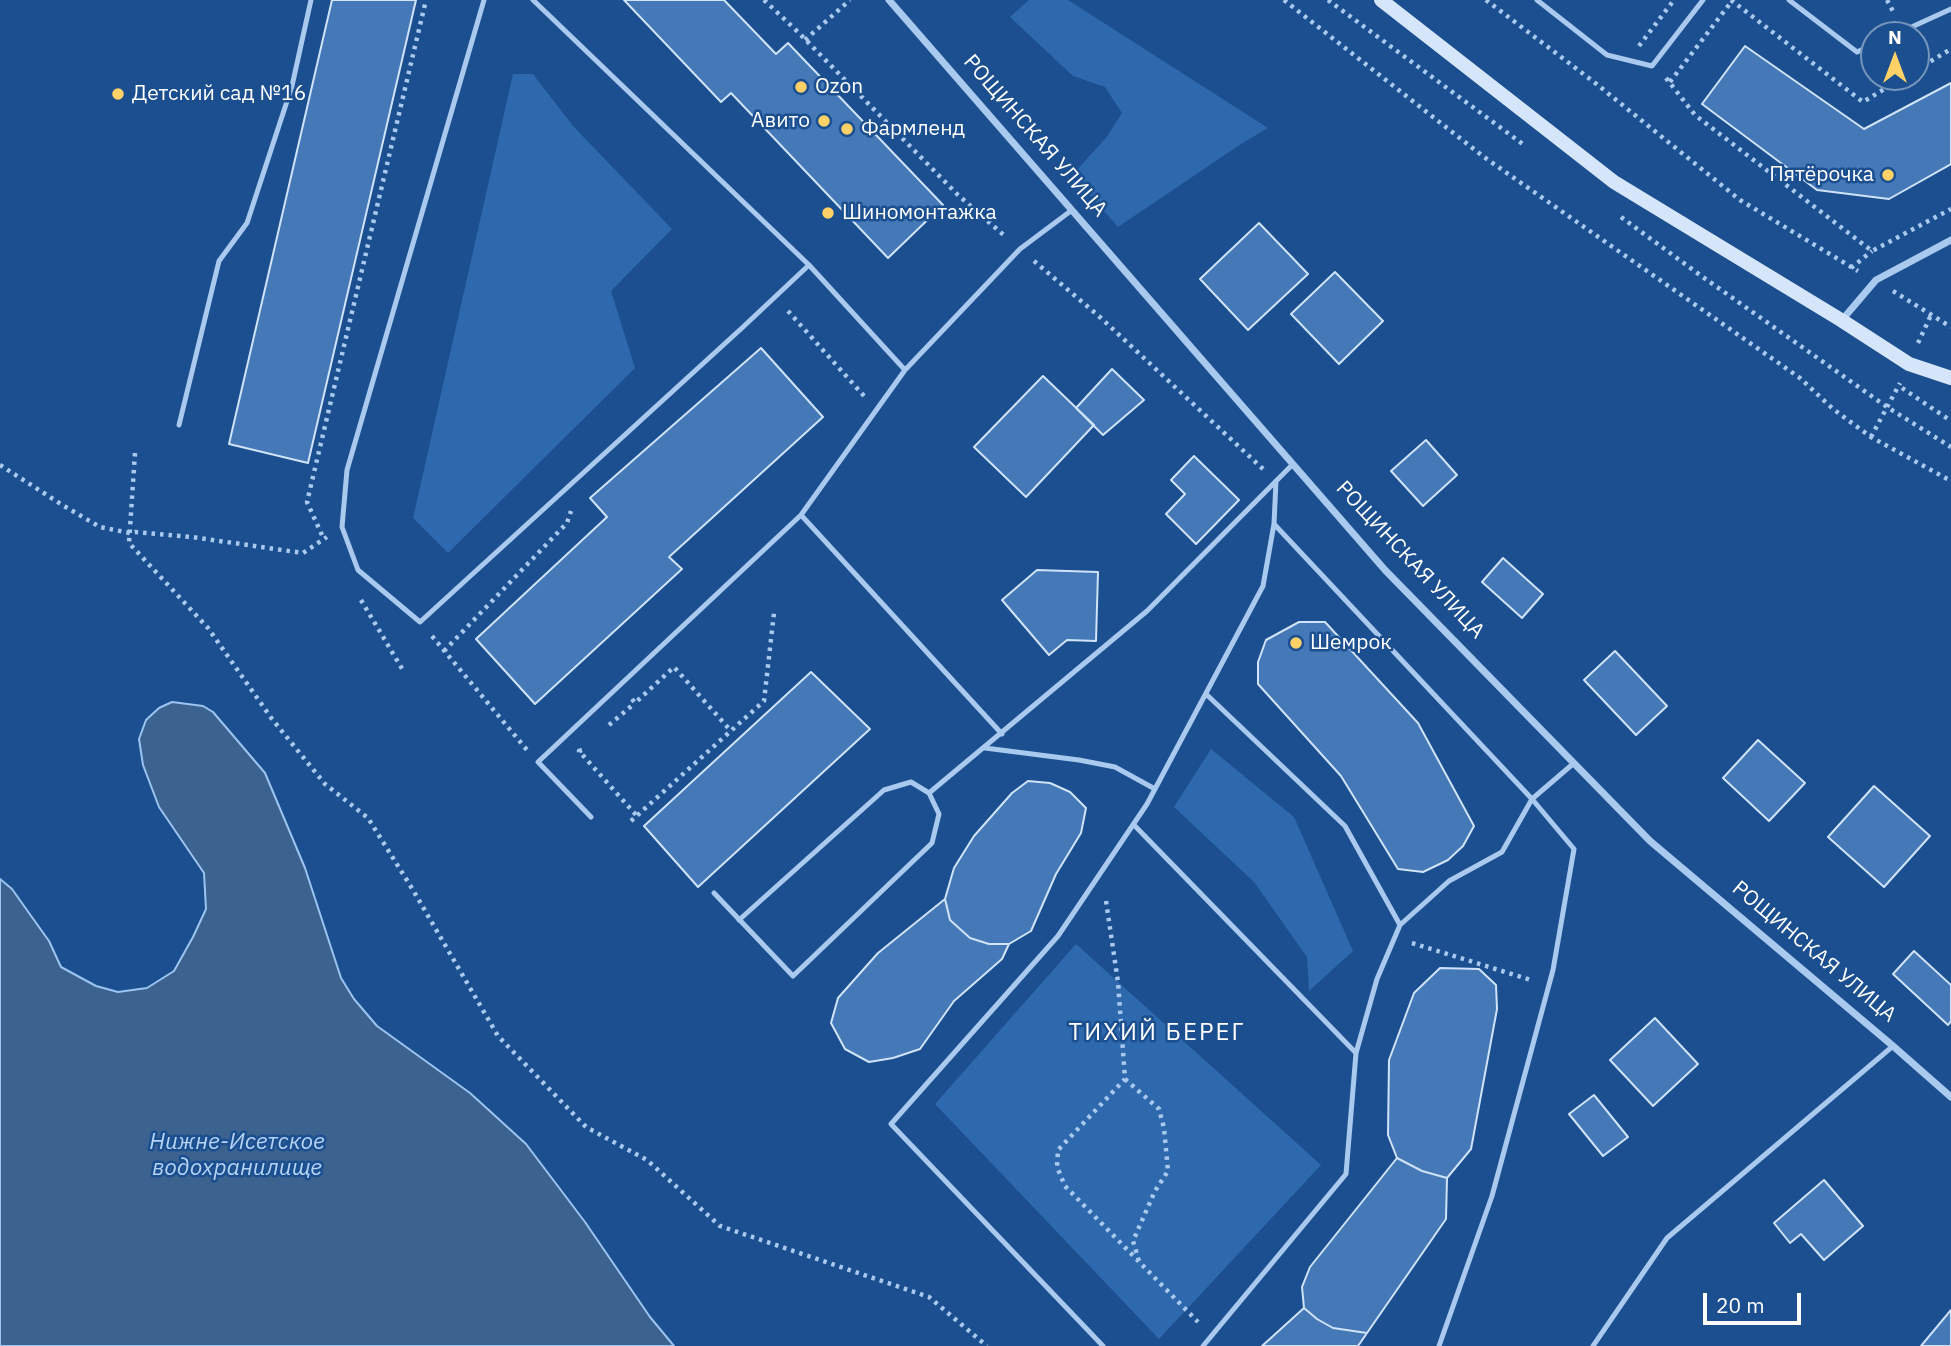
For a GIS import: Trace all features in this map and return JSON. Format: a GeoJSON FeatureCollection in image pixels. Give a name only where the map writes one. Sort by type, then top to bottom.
{"type":"FeatureCollection","features":[{"type":"Feature","properties":{"kind":"street","name":"РОЩИНСКАЯ УЛИЦА"},"geometry":{"type":"LineString","coordinates":[[889,0],[1385,570],[1650,841],[1951,1097]]}},
{"type":"Feature","properties":{"kind":"street"},"geometry":{"type":"LineString","coordinates":[[1381,0],[1614,182],[1909,364],[1951,378]]}},
{"type":"Feature","properties":{"kind":"street"},"geometry":{"type":"LineString","coordinates":[[1841,320],[1876,280],[1951,240]]}},
{"type":"Feature","properties":{"kind":"lane"},"geometry":{"type":"LineString","coordinates":[[179,425],[219,261],[247,223],[292,86],[311,0]]}},
{"type":"Feature","properties":{"kind":"lane"},"geometry":{"type":"LineString","coordinates":[[484,0],[347,470],[342,527],[358,570],[420,622],[809,265]]}},
{"type":"Feature","properties":{"kind":"lane"},"geometry":{"type":"LineString","coordinates":[[533,0],[809,265],[905,370]]}},
{"type":"Feature","properties":{"kind":"lane"},"geometry":{"type":"LineString","coordinates":[[1536,0],[1607,55],[1652,66],[1703,0]]}},
{"type":"Feature","properties":{"kind":"lane"},"geometry":{"type":"LineString","coordinates":[[1789,0],[1857,52],[1860,51]]}},
{"type":"Feature","properties":{"kind":"lane"},"geometry":{"type":"LineString","coordinates":[[1925,21],[1951,9]]}},
{"type":"Feature","properties":{"kind":"lane"},"geometry":{"type":"LineString","coordinates":[[591,817],[538,762],[801,515],[905,370],[1020,249],[1072,209]]}},
{"type":"Feature","properties":{"kind":"lane"},"geometry":{"type":"LineString","coordinates":[[929,793],[1147,611],[1293,464]]}},
{"type":"Feature","properties":{"kind":"lane"},"geometry":{"type":"LineString","coordinates":[[1103,1346],[891,1124],[1058,936],[1134,825],[1263,586],[1274,524],[1276,481]]}},
{"type":"Feature","properties":{"kind":"lane"},"geometry":{"type":"LineString","coordinates":[[801,515],[1002,734]]}},
{"type":"Feature","properties":{"kind":"lane"},"geometry":{"type":"LineString","coordinates":[[1274,524],[1532,800],[1574,849],[1548,986],[1492,1196],[1439,1346]]}},
{"type":"Feature","properties":{"kind":"lane"},"geometry":{"type":"LineString","coordinates":[[1206,694],[1345,826],[1400,925]]}},
{"type":"Feature","properties":{"kind":"lane"},"geometry":{"type":"LineString","coordinates":[[985,748],[1115,767],[1155,789]]}},
{"type":"Feature","properties":{"kind":"lane"},"geometry":{"type":"LineString","coordinates":[[1203,1346],[1346,1174],[1356,1053],[1377,979],[1400,925],[1449,881],[1502,852],[1532,800],[1574,763]]}},
{"type":"Feature","properties":{"kind":"lane"},"geometry":{"type":"LineString","coordinates":[[714,893],[739,920],[793,976],[932,843],[939,814],[929,793],[911,782],[884,790],[739,920]]}},
{"type":"Feature","properties":{"kind":"lane"},"geometry":{"type":"LineString","coordinates":[[1134,825],[1356,1053]]}},
{"type":"Feature","properties":{"kind":"lane"},"geometry":{"type":"LineString","coordinates":[[1593,1346],[1667,1238],[1893,1046]]}},
{"type":"Feature","properties":{"kind":"path"},"geometry":{"type":"LineString","coordinates":[[764,0],[958,195],[1101,318],[1276,481]]}},
{"type":"Feature","properties":{"kind":"path"},"geometry":{"type":"LineString","coordinates":[[805,40],[850,0]]}},
{"type":"Feature","properties":{"kind":"path"},"geometry":{"type":"LineString","coordinates":[[1284,0],[1484,157],[1800,378],[1833,409],[1871,437],[1951,481]]}},
{"type":"Feature","properties":{"kind":"path"},"geometry":{"type":"LineString","coordinates":[[1486,0],[1594,82],[1740,200],[1951,327]]}},
{"type":"Feature","properties":{"kind":"path"},"geometry":{"type":"LineString","coordinates":[[1634,52],[1674,0]]}},
{"type":"Feature","properties":{"kind":"path"},"geometry":{"type":"LineString","coordinates":[[1872,251],[1695,115],[1670,82],[1732,1],[1863,102],[1881,91]]}},
{"type":"Feature","properties":{"kind":"path"},"geometry":{"type":"LineString","coordinates":[[1930,62],[1951,49]]}},
{"type":"Feature","properties":{"kind":"path"},"geometry":{"type":"LineString","coordinates":[[1850,268],[1872,251],[1951,209]]}},
{"type":"Feature","properties":{"kind":"path"},"geometry":{"type":"LineString","coordinates":[[785,307],[876,410]]}},
{"type":"Feature","properties":{"kind":"path"},"geometry":{"type":"LineString","coordinates":[[1871,437],[1899,386],[1951,421]]}},
{"type":"Feature","properties":{"kind":"path"},"geometry":{"type":"LineString","coordinates":[[135,453],[129,543],[208,628],[272,719],[325,784],[368,817],[498,1036],[586,1128],[647,1160],[720,1226],[929,1297],[987,1346]]}},
{"type":"Feature","properties":{"kind":"path"},"geometry":{"type":"LineString","coordinates":[[0,465],[100,527],[130,533],[192,537],[303,553],[342,527]]}},
{"type":"Feature","properties":{"kind":"path"},"geometry":{"type":"LineString","coordinates":[[444,650],[567,523],[575,502]]}},
{"type":"Feature","properties":{"kind":"path"},"geometry":{"type":"LineString","coordinates":[[631,821],[764,701],[774,613]]}},
{"type":"Feature","properties":{"kind":"path"},"geometry":{"type":"LineString","coordinates":[[420,622],[538,762]]}},
{"type":"Feature","properties":{"kind":"path"},"geometry":{"type":"LineString","coordinates":[[607,727],[674,667],[731,731]]}},
{"type":"Feature","properties":{"kind":"path"},"geometry":{"type":"LineString","coordinates":[[619,685],[635,703]]}},
{"type":"Feature","properties":{"kind":"path"},"geometry":{"type":"LineString","coordinates":[[589,743],[579,751],[637,816]]}},
{"type":"Feature","properties":{"kind":"path"},"geometry":{"type":"LineString","coordinates":[[1102,872],[1118,982],[1125,1079],[1159,1109],[1164,1128],[1168,1171],[1155,1191],[1133,1241],[1139,1262]]}},
{"type":"Feature","properties":{"kind":"path"},"geometry":{"type":"LineString","coordinates":[[1395,938],[1548,986]]}},
{"type":"Feature","properties":{"kind":"path"},"geometry":{"type":"LineString","coordinates":[[1125,1079],[1058,1150],[1057,1167],[1065,1186],[1186,1310]]}},
{"type":"Feature","properties":{"kind":"shaded area"},"geometry":{"type":"Polygon","coordinates":[[[1029,0],[1068,0],[1268,128],[1118,227],[1072,175],[1106,138],[1122,113],[1105,87],[1073,76],[1010,17],[1029,0]]]}},
{"type":"Feature","properties":{"kind":"shaded area"},"geometry":{"type":"Polygon","coordinates":[[[513,74],[533,74],[573,126],[672,229],[611,291],[635,368],[448,553],[413,518],[513,74]]]}},
{"type":"Feature","properties":{"kind":"shaded area"},"geometry":{"type":"Polygon","coordinates":[[[1211,749],[1294,817],[1353,951],[1309,991],[1307,957],[1254,882],[1174,807],[1211,749]]]}},
{"type":"Feature","properties":{"kind":"shaded area"},"geometry":{"type":"Polygon","coordinates":[[[1076,944],[1321,1165],[1159,1339],[935,1104],[1076,944]]]}},
{"type":"Feature","properties":{"kind":"water","name":"Нижне-Исетское водохранилище"},"geometry":{"type":"Polygon","coordinates":[[[172,702],[203,706],[213,712],[265,773],[305,868],[341,978],[354,999],[377,1026],[470,1093],[526,1144],[585,1222],[650,1317],[674,1346],[0,1346],[0,879],[12,889],[49,941],[61,967],[96,986],[118,992],[147,988],[174,971],[206,909],[204,873],[159,807],[143,765],[139,739],[146,720],[159,708],[172,702]]]}},
{"type":"Feature","properties":{"kind":"building"},"geometry":{"type":"Polygon","coordinates":[[[332,0],[416,0],[308,463],[229,444],[332,0]]]}},
{"type":"Feature","properties":{"kind":"building"},"geometry":{"type":"Polygon","coordinates":[[[624,0],[724,0],[776,54],[788,43],[943,205],[888,258],[731,93],[721,102],[624,0]]]}},
{"type":"Feature","properties":{"kind":"building"},"geometry":{"type":"Polygon","coordinates":[[[1745,46],[1864,129],[1951,83],[1951,164],[1889,199],[1817,190],[1702,104],[1745,46]]]}},
{"type":"Feature","properties":{"kind":"building"},"geometry":{"type":"Polygon","coordinates":[[[1259,223],[1308,274],[1248,330],[1200,279],[1259,223]]]}},
{"type":"Feature","properties":{"kind":"building"},"geometry":{"type":"Polygon","coordinates":[[[1335,272],[1383,321],[1339,364],[1291,314],[1335,272]]]}},
{"type":"Feature","properties":{"kind":"building"},"geometry":{"type":"Polygon","coordinates":[[[761,348],[823,417],[669,557],[682,569],[535,704],[476,639],[607,517],[590,498],[761,348]]]}},
{"type":"Feature","properties":{"kind":"building"},"geometry":{"type":"Polygon","coordinates":[[[1112,369],[1144,400],[1103,435],[1076,408],[1112,369]]]}},
{"type":"Feature","properties":{"kind":"building"},"geometry":{"type":"Polygon","coordinates":[[[1043,376],[1094,425],[1026,497],[974,447],[1043,376]]]}},
{"type":"Feature","properties":{"kind":"building"},"geometry":{"type":"Polygon","coordinates":[[[1426,440],[1457,475],[1423,506],[1391,471],[1426,440]]]}},
{"type":"Feature","properties":{"kind":"building"},"geometry":{"type":"Polygon","coordinates":[[[1194,456],[1239,500],[1196,544],[1166,514],[1185,494],[1171,480],[1194,456]]]}},
{"type":"Feature","properties":{"kind":"building"},"geometry":{"type":"Polygon","coordinates":[[[1503,558],[1543,594],[1522,618],[1482,582],[1503,558]]]}},
{"type":"Feature","properties":{"kind":"building"},"geometry":{"type":"Polygon","coordinates":[[[1037,570],[1098,572],[1096,641],[1067,640],[1049,655],[1002,600],[1037,570]]]}},
{"type":"Feature","properties":{"kind":"building"},"geometry":{"type":"Polygon","coordinates":[[[1299,622],[1325,622],[1418,723],[1474,826],[1463,846],[1448,860],[1423,872],[1398,869],[1341,776],[1258,684],[1258,662],[1266,640],[1299,622]]]}},
{"type":"Feature","properties":{"kind":"building"},"geometry":{"type":"Polygon","coordinates":[[[1615,651],[1667,706],[1636,735],[1584,680],[1615,651]]]}},
{"type":"Feature","properties":{"kind":"building"},"geometry":{"type":"Polygon","coordinates":[[[811,672],[870,729],[698,887],[644,826],[811,672]]]}},
{"type":"Feature","properties":{"kind":"building"},"geometry":{"type":"Polygon","coordinates":[[[1758,740],[1805,783],[1769,821],[1723,778],[1758,740]]]}},
{"type":"Feature","properties":{"kind":"building"},"geometry":{"type":"Polygon","coordinates":[[[1028,781],[1050,783],[1070,792],[1086,808],[1081,833],[1056,874],[1031,931],[1009,944],[989,944],[970,938],[950,920],[945,899],[954,868],[974,836],[1012,793],[1028,781]]]}},
{"type":"Feature","properties":{"kind":"building"},"geometry":{"type":"Polygon","coordinates":[[[1874,786],[1930,836],[1884,887],[1828,837],[1874,786]]]}},
{"type":"Feature","properties":{"kind":"building"},"geometry":{"type":"Polygon","coordinates":[[[945,899],[950,920],[970,938],[989,944],[1009,944],[1002,959],[954,1001],[920,1049],[869,1062],[845,1049],[831,1023],[838,998],[878,953],[945,899]]]}},
{"type":"Feature","properties":{"kind":"building"},"geometry":{"type":"Polygon","coordinates":[[[1914,951],[1951,985],[1951,1021],[1948,1025],[1893,974],[1914,951]]]}},
{"type":"Feature","properties":{"kind":"building"},"geometry":{"type":"Polygon","coordinates":[[[1440,968],[1479,969],[1496,985],[1497,1009],[1471,1149],[1447,1178],[1422,1171],[1397,1158],[1388,1135],[1389,1060],[1414,993],[1440,968]]]}},
{"type":"Feature","properties":{"kind":"building"},"geometry":{"type":"Polygon","coordinates":[[[1655,1018],[1698,1064],[1653,1106],[1610,1060],[1655,1018]]]}},
{"type":"Feature","properties":{"kind":"building"},"geometry":{"type":"Polygon","coordinates":[[[1594,1095],[1628,1137],[1603,1156],[1569,1114],[1594,1095]]]}},
{"type":"Feature","properties":{"kind":"building"},"geometry":{"type":"Polygon","coordinates":[[[1397,1158],[1422,1171],[1447,1178],[1446,1219],[1367,1333],[1333,1328],[1304,1308],[1302,1287],[1310,1267],[1397,1158]]]}},
{"type":"Feature","properties":{"kind":"building"},"geometry":{"type":"Polygon","coordinates":[[[1824,1180],[1863,1226],[1824,1260],[1801,1234],[1790,1243],[1774,1223],[1824,1180]]]}},
{"type":"Feature","properties":{"kind":"building"},"geometry":{"type":"Polygon","coordinates":[[[1304,1308],[1333,1328],[1367,1333],[1358,1346],[1262,1346],[1304,1308]]]}},
{"type":"Feature","properties":{"kind":"building"},"geometry":{"type":"Polygon","coordinates":[[[1951,1310],[1951,1346],[1921,1346],[1951,1310]]]}},
{"type":"Feature","properties":{"kind":"place","name":"Ozon"},"geometry":{"type":"Point","coordinates":[801,87]}},
{"type":"Feature","properties":{"kind":"place","name":"Детский сад №16"},"geometry":{"type":"Point","coordinates":[118,94]}},
{"type":"Feature","properties":{"kind":"place","name":"Авито"},"geometry":{"type":"Point","coordinates":[824,121]}},
{"type":"Feature","properties":{"kind":"place","name":"Фармленд"},"geometry":{"type":"Point","coordinates":[847,129]}},
{"type":"Feature","properties":{"kind":"place","name":"Пятёрочка"},"geometry":{"type":"Point","coordinates":[1888,175]}},
{"type":"Feature","properties":{"kind":"place","name":"Шиномонтажка"},"geometry":{"type":"Point","coordinates":[828,213]}},
{"type":"Feature","properties":{"kind":"place","name":"Шемрок"},"geometry":{"type":"Point","coordinates":[1296,643]}},
{"type":"Feature","properties":{"kind":"district","name":"ТИХИЙ БЕРЕГ"},"geometry":{"type":"Point","coordinates":[1157,1033]}}]}
